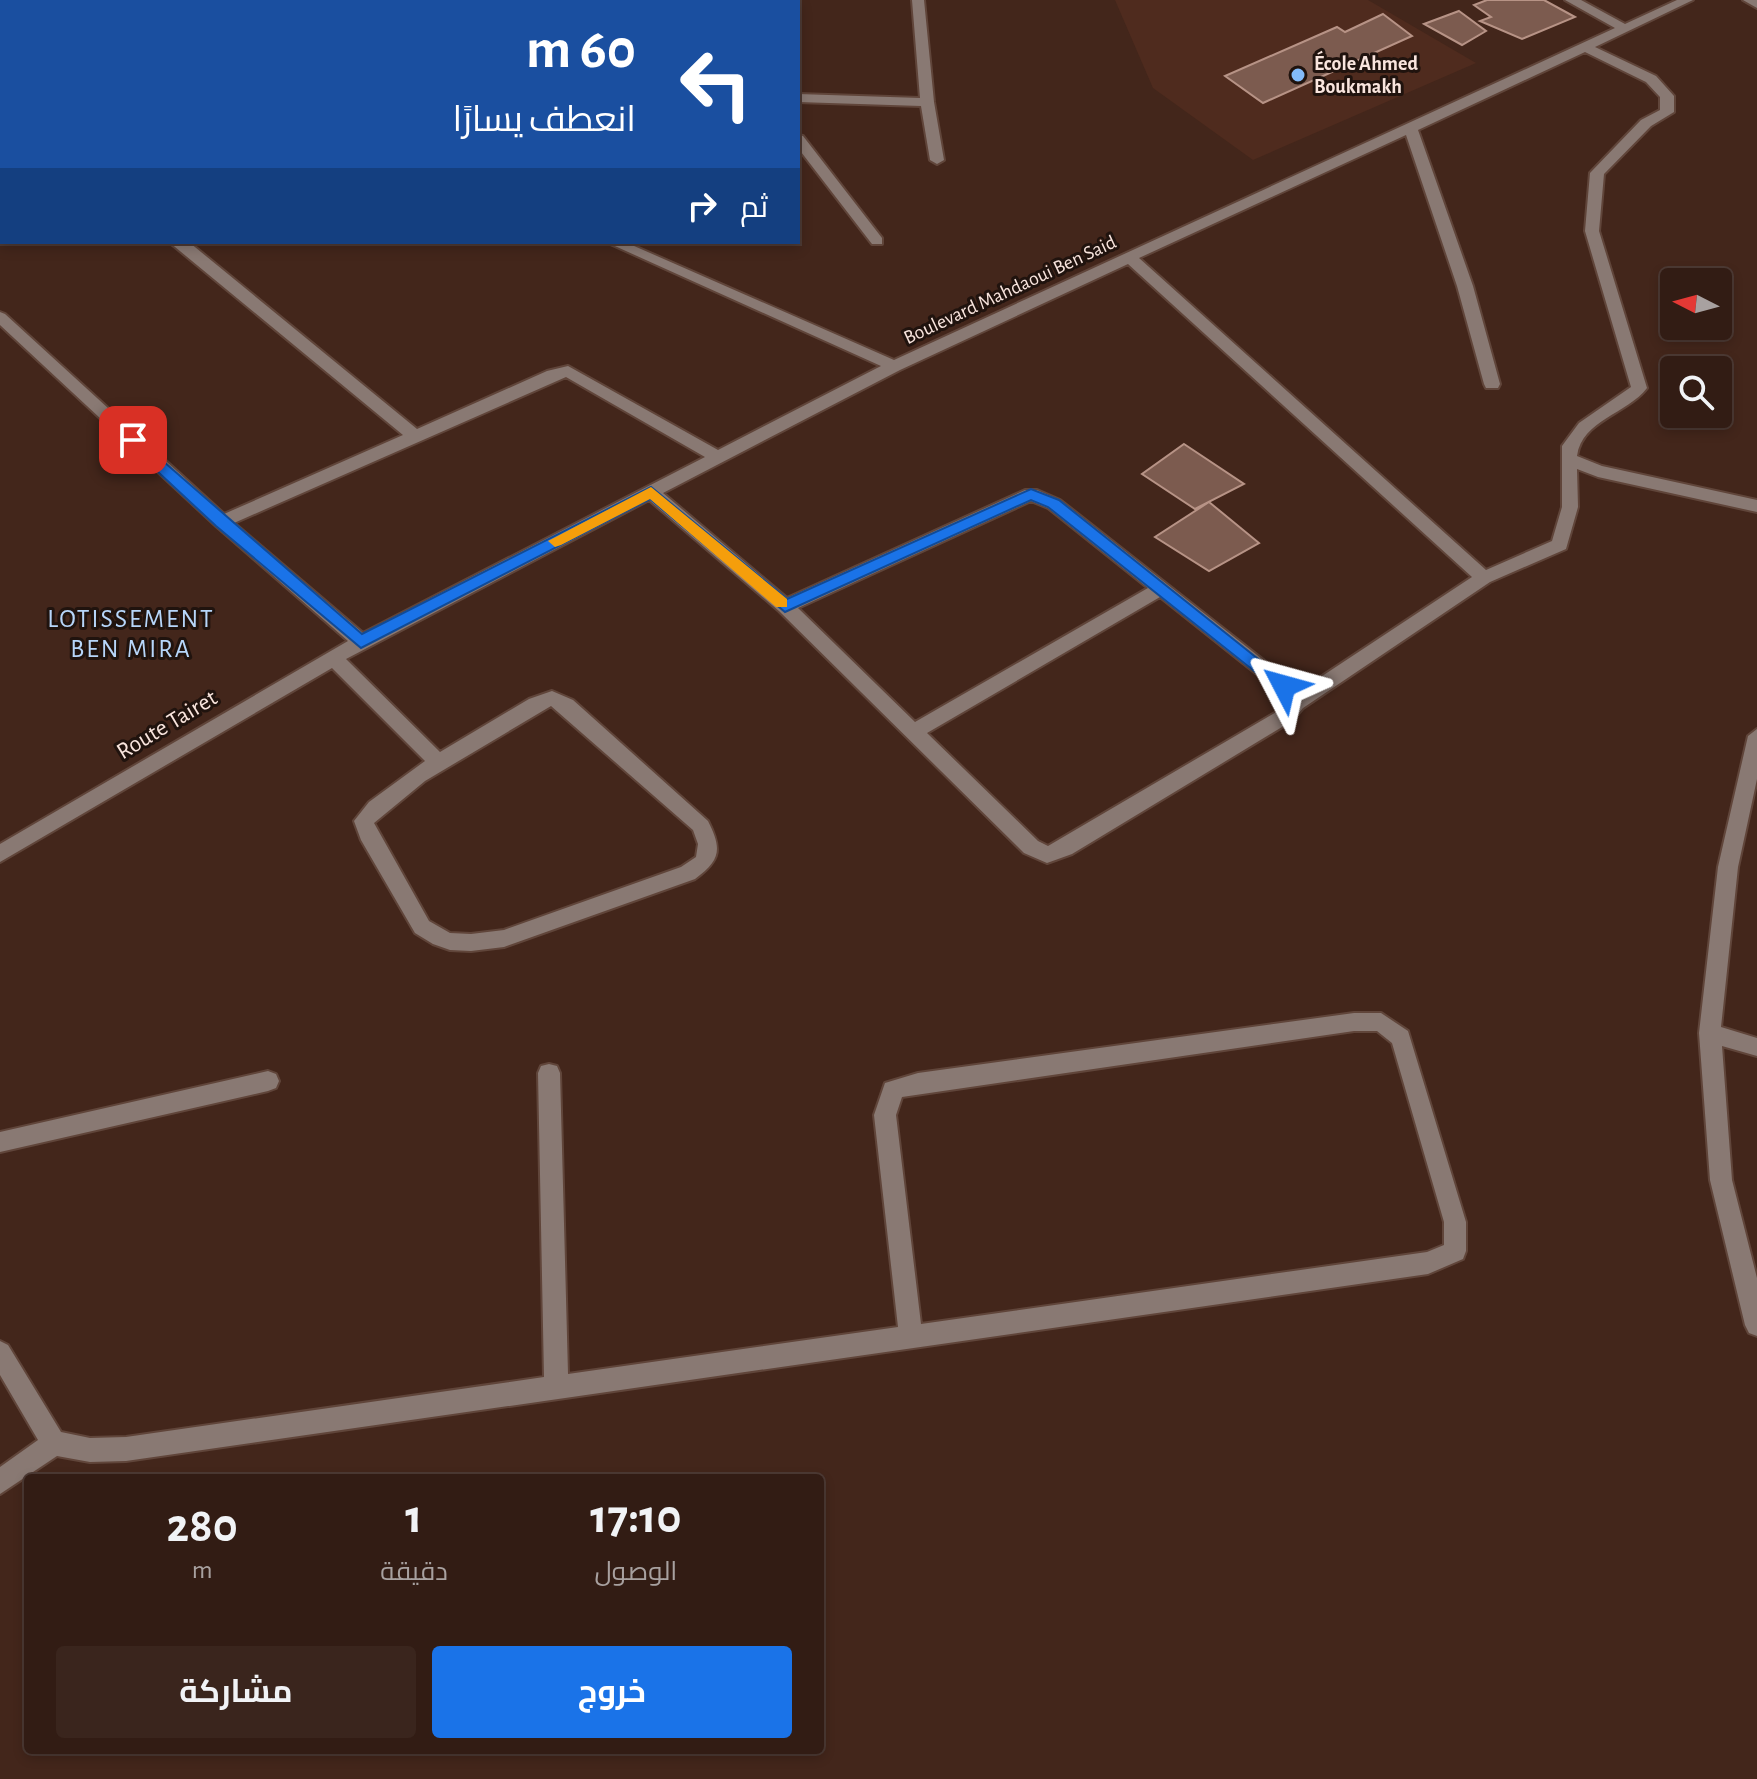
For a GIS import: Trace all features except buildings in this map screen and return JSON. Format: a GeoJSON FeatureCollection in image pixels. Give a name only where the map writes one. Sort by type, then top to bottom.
{"type":"FeatureCollection","features":[{"type":"Feature","properties":{"kind":"street"},"geometry":{"type":"LineString","coordinates":[[918,0],[927,102],[937,160]]}},
{"type":"Feature","properties":{"kind":"street"},"geometry":{"type":"LineString","coordinates":[[1571,0],[1624,28]]}},
{"type":"Feature","properties":{"kind":"street","name":"Boulevard Mahdaoui Ben Said"},"geometry":{"type":"LineString","coordinates":[[361,642],[894,366],[1687,0]]}},
{"type":"Feature","properties":{"kind":"street"},"geometry":{"type":"LineString","coordinates":[[1749,0],[1757,4]]}},
{"type":"Feature","properties":{"kind":"street"},"geometry":{"type":"LineString","coordinates":[[651,492],[785,606],[1031,847],[1047,855],[1065,848],[1273,724],[1296,703],[1484,578],[1560,545],[1570,507],[1568,445],[1581,427],[1627,402],[1639,388],[1592,231],[1597,173],[1646,123],[1667,112],[1667,96],[1651,79],[1584,47]]}},
{"type":"Feature","properties":{"kind":"street"},"geometry":{"type":"LineString","coordinates":[[800,98],[927,102]]}},
{"type":"Feature","properties":{"kind":"street"},"geometry":{"type":"LineString","coordinates":[[1410,127],[1460,272],[1492,384]]}},
{"type":"Feature","properties":{"kind":"street"},"geometry":{"type":"LineString","coordinates":[[800,142],[877,241]]}},
{"type":"Feature","properties":{"kind":"street"},"geometry":{"type":"LineString","coordinates":[[178,244],[416,437]]}},
{"type":"Feature","properties":{"kind":"street"},"geometry":{"type":"LineString","coordinates":[[618,244],[894,366]]}},
{"type":"Feature","properties":{"kind":"street"},"geometry":{"type":"LineString","coordinates":[[1129,257],[1484,578]]}},
{"type":"Feature","properties":{"kind":"street"},"geometry":{"type":"LineString","coordinates":[[0,317],[222,522],[361,642]]}},
{"type":"Feature","properties":{"kind":"street"},"geometry":{"type":"LineString","coordinates":[[222,522],[568,371],[716,456]]}},
{"type":"Feature","properties":{"kind":"street"},"geometry":{"type":"LineString","coordinates":[[1568,459],[1598,471],[1757,506]]}},
{"type":"Feature","properties":{"kind":"street"},"geometry":{"type":"LineString","coordinates":[[785,606],[1031,494],[1054,504],[1161,588],[1284,686],[1296,703]]}},
{"type":"Feature","properties":{"kind":"street"},"geometry":{"type":"LineString","coordinates":[[915,731],[1161,588]]}},
{"type":"Feature","properties":{"kind":"street","name":"Route Tairet"},"geometry":{"type":"LineString","coordinates":[[0,854],[361,642]]}},
{"type":"Feature","properties":{"kind":"street"},"geometry":{"type":"LineString","coordinates":[[333,658],[440,764]]}},
{"type":"Feature","properties":{"kind":"street"},"geometry":{"type":"LineString","coordinates":[[552,698],[566,705],[701,826],[708,844],[705,861],[688,873],[504,938],[450,943],[435,938],[422,927],[368,834],[364,821],[373,808],[440,764],[536,704],[552,698]]}},
{"type":"Feature","properties":{"kind":"street"},"geometry":{"type":"LineString","coordinates":[[1757,739],[1728,867],[1710,1033],[1721,1180],[1757,1325]]}},
{"type":"Feature","properties":{"kind":"street"},"geometry":{"type":"LineString","coordinates":[[0,1482],[54,1443],[90,1450],[126,1449],[911,1339],[1428,1263],[1455,1251],[1455,1222],[1401,1038],[1381,1022],[1354,1022],[918,1083],[893,1090],[885,1115],[911,1339]]}},
{"type":"Feature","properties":{"kind":"street"},"geometry":{"type":"LineString","coordinates":[[1710,1033],[1757,1047]]}},
{"type":"Feature","properties":{"kind":"street"},"geometry":{"type":"LineString","coordinates":[[549,1073],[556,1388]]}},
{"type":"Feature","properties":{"kind":"street"},"geometry":{"type":"LineString","coordinates":[[0,1142],[268,1081]]}},
{"type":"Feature","properties":{"kind":"street"},"geometry":{"type":"LineString","coordinates":[[0,1353],[54,1443]]}},
{"type":"Feature","properties":{"kind":"shaded area","name":"École Ahmed Boukmakh"},"geometry":{"type":"Polygon","coordinates":[[[1115,0],[1368,0],[1476,63],[1253,160],[1153,88],[1115,0]]]}},
{"type":"Feature","properties":{"kind":"slow traffic"},"geometry":{"type":"LineString","coordinates":[[555,541],[651,492],[782,603]]}},
{"type":"Feature","properties":{"kind":"place","name":"École Ahmed Boukmakh"},"geometry":{"type":"Point","coordinates":[1298,75]}},
{"type":"Feature","properties":{"kind":"district","name":"LOTISSEMENT BEN MIRA"},"geometry":{"type":"Point","coordinates":[131,634]}},
{"type":"Feature","properties":{"kind":"route"},"geometry":{"type":"LineString","coordinates":[[133,440],[361,642],[651,492],[785,606],[1031,494],[1054,504],[1284,686]]}}]}
